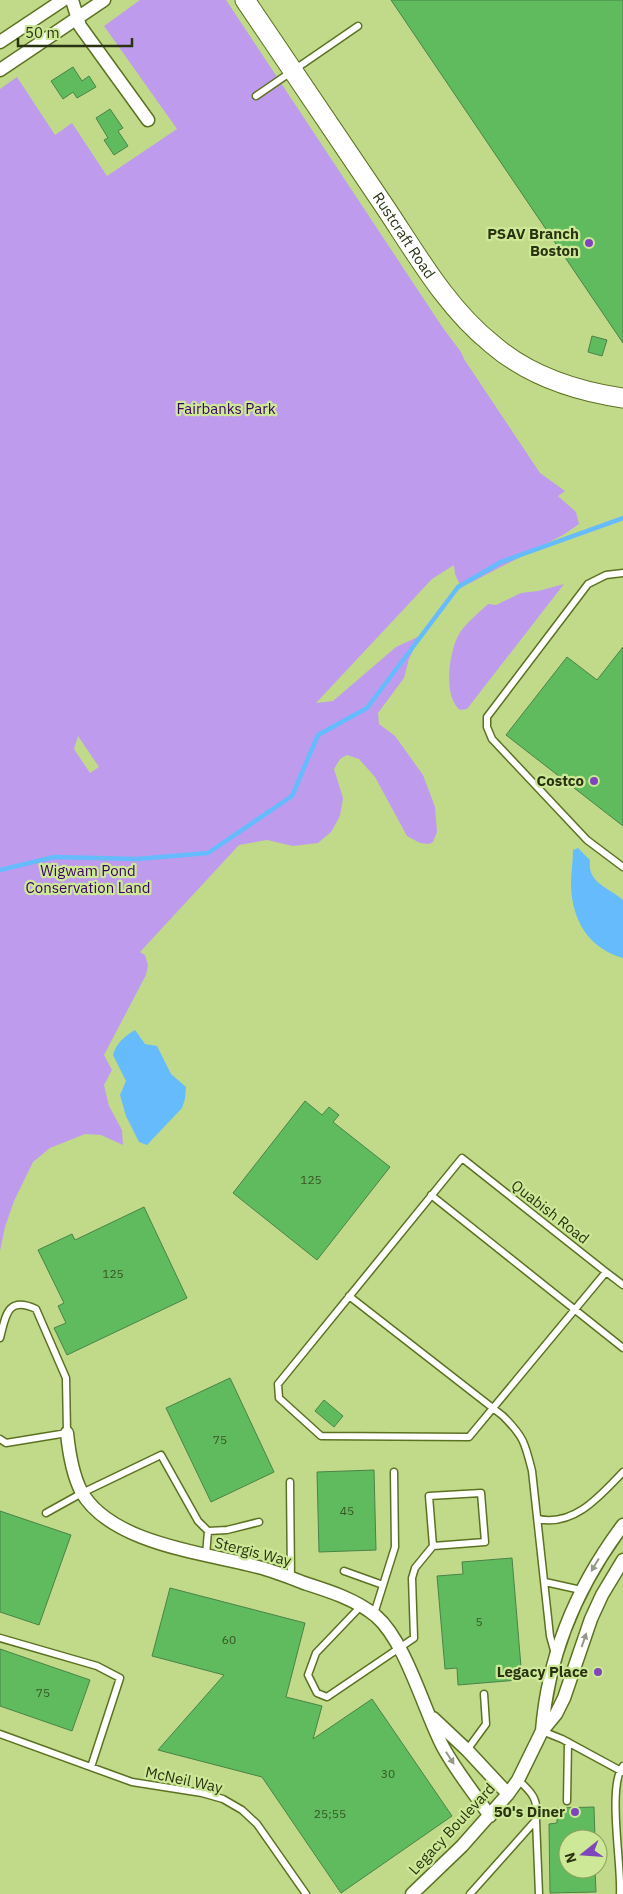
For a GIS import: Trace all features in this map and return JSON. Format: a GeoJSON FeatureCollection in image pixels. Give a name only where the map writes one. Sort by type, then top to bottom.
{"type":"FeatureCollection","features":[{"type":"Feature","properties":{"kind":"main road","name":"Rustcraft Road"},"geometry":{"type":"LineString","coordinates":[[245,0],[436,282],[475,330],[512,359],[551,380],[578,390],[623,398]]}},
{"type":"Feature","properties":{"kind":"street"},"geometry":{"type":"LineString","coordinates":[[0,42],[63,0]]}},
{"type":"Feature","properties":{"kind":"street"},"geometry":{"type":"LineString","coordinates":[[72,0],[80,26],[148,120]]}},
{"type":"Feature","properties":{"kind":"street"},"geometry":{"type":"LineString","coordinates":[[0,70],[104,0]]}},
{"type":"Feature","properties":{"kind":"street","name":"Stergis Way"},"geometry":{"type":"LineString","coordinates":[[67,1433],[74,1474],[82,1492],[94,1507],[111,1521],[156,1543],[256,1566],[329,1590],[374,1614],[399,1647],[443,1747],[490,1816]]}},
{"type":"Feature","properties":{"kind":"street","name":"Legacy Boulevard"},"geometry":{"type":"LineString","coordinates":[[542,1731],[547,1687],[572,1611],[595,1565],[623,1525]]}},
{"type":"Feature","properties":{"kind":"street","name":"Legacy Boulevard"},"geometry":{"type":"LineString","coordinates":[[413,1894],[490,1816],[518,1780],[542,1731],[556,1714],[564,1698],[591,1619],[602,1595],[623,1560]]}},
{"type":"Feature","properties":{"kind":"street","name":"Stergis Way"},"geometry":{"type":"LineString","coordinates":[[429,1714],[467,1750],[508,1794]]}},
{"type":"Feature","properties":{"kind":"lane"},"geometry":{"type":"LineString","coordinates":[[256,96],[358,26]]}},
{"type":"Feature","properties":{"kind":"lane"},"geometry":{"type":"LineString","coordinates":[[623,573],[606,575],[588,584],[487,717],[487,726],[492,739],[587,840],[623,867]]}},
{"type":"Feature","properties":{"kind":"lane","name":"Quabish Road"},"geometry":{"type":"LineString","coordinates":[[431,1195],[462,1158],[623,1285]]}},
{"type":"Feature","properties":{"kind":"lane"},"geometry":{"type":"LineString","coordinates":[[606,1272],[575,1310],[469,1438],[321,1436],[279,1398],[278,1384],[431,1195],[575,1310],[623,1348]]}},
{"type":"Feature","properties":{"kind":"lane"},"geometry":{"type":"LineString","coordinates":[[349,1296],[493,1409],[519,1432],[532,1471],[550,1636],[556,1658]]}},
{"type":"Feature","properties":{"kind":"lane"},"geometry":{"type":"LineString","coordinates":[[0,1338],[6,1313],[15,1305],[26,1305],[36,1310],[66,1378],[67,1433],[6,1443],[0,1439]]}},
{"type":"Feature","properties":{"kind":"lane"},"geometry":{"type":"LineString","coordinates":[[46,1513],[82,1492],[161,1454],[198,1521],[208,1531],[227,1530],[259,1522]]}},
{"type":"Feature","properties":{"kind":"lane"},"geometry":{"type":"LineString","coordinates":[[374,1614],[394,1546],[394,1472]]}},
{"type":"Feature","properties":{"kind":"lane"},"geometry":{"type":"LineString","coordinates":[[538,1519],[549,1522],[583,1510],[623,1472]]}},
{"type":"Feature","properties":{"kind":"lane"},"geometry":{"type":"LineString","coordinates":[[290,1482],[291,1578]]}},
{"type":"Feature","properties":{"kind":"lane"},"geometry":{"type":"LineString","coordinates":[[361,1606],[316,1653],[308,1675],[317,1693],[327,1697],[414,1638],[412,1578],[414,1568],[433,1546],[485,1542],[481,1492],[429,1496],[433,1546]]}},
{"type":"Feature","properties":{"kind":"lane"},"geometry":{"type":"LineString","coordinates":[[206,1556],[208,1531]]}},
{"type":"Feature","properties":{"kind":"lane"},"geometry":{"type":"LineString","coordinates":[[344,1571],[383,1585]]}},
{"type":"Feature","properties":{"kind":"lane"},"geometry":{"type":"LineString","coordinates":[[545,1582],[581,1590]]}},
{"type":"Feature","properties":{"kind":"lane"},"geometry":{"type":"LineString","coordinates":[[0,1638],[97,1666],[120,1678],[91,1767]]}},
{"type":"Feature","properties":{"kind":"lane"},"geometry":{"type":"LineString","coordinates":[[467,1750],[486,1724],[484,1694]]}},
{"type":"Feature","properties":{"kind":"lane"},"geometry":{"type":"LineString","coordinates":[[542,1731],[622,1769],[616,1799],[620,1894]]}},
{"type":"Feature","properties":{"kind":"lane","name":"McNeil Way"},"geometry":{"type":"LineString","coordinates":[[0,1734],[132,1782],[202,1793],[223,1799],[242,1810],[257,1824],[306,1894]]}},
{"type":"Feature","properties":{"kind":"lane"},"geometry":{"type":"LineString","coordinates":[[567,1801],[568,1742]]}},
{"type":"Feature","properties":{"kind":"lane"},"geometry":{"type":"LineString","coordinates":[[518,1780],[530,1790],[537,1808],[539,1894]]}},
{"type":"Feature","properties":{"kind":"lane"},"geometry":{"type":"LineString","coordinates":[[470,1894],[536,1820]]}},
{"type":"Feature","properties":{"kind":"green space","name":"Fairbanks Park"},"geometry":{"type":"Polygon","coordinates":[[[140,0],[226,0],[540,473],[565,491],[558,496],[576,512],[579,524],[563,535],[470,583],[460,585],[455,574],[454,565],[432,579],[316,703],[333,701],[396,647],[420,636],[409,659],[404,678],[378,713],[379,724],[395,736],[423,775],[435,807],[437,832],[433,842],[429,844],[420,843],[407,836],[375,777],[359,759],[347,755],[340,759],[334,769],[343,798],[340,816],[331,832],[318,843],[293,846],[267,840],[239,845],[140,952],[145,955],[148,965],[146,975],[104,1055],[112,1070],[104,1085],[109,1106],[122,1130],[123,1145],[101,1135],[85,1134],[50,1148],[33,1162],[14,1201],[5,1227],[0,1251],[0,89],[17,77],[55,135],[72,123],[107,176],[177,129],[104,26],[140,0]],[[78,736],[74,749],[90,773],[99,767],[78,736]]]}},
{"type":"Feature","properties":{"kind":"green space"},"geometry":{"type":"Polygon","coordinates":[[[564,584],[467,709],[460,710],[451,695],[449,674],[452,653],[458,636],[464,627],[488,604],[496,605],[521,593],[538,591],[564,584]]]}},
{"type":"Feature","properties":{"kind":"water"},"geometry":{"type":"Polygon","coordinates":[[[578,848],[590,860],[590,868],[595,879],[623,900],[623,958],[600,947],[591,940],[579,921],[572,898],[571,885],[573,850],[578,848]]]}},
{"type":"Feature","properties":{"kind":"water"},"geometry":{"type":"Polygon","coordinates":[[[135,1030],[145,1044],[157,1046],[171,1074],[186,1087],[182,1108],[147,1145],[139,1142],[126,1116],[120,1095],[126,1081],[113,1055],[121,1040],[135,1030]]]}},
{"type":"Feature","properties":{"kind":"building"},"geometry":{"type":"Polygon","coordinates":[[[391,0],[623,0],[623,343],[487,142],[391,0]]]}},
{"type":"Feature","properties":{"kind":"building"},"geometry":{"type":"Polygon","coordinates":[[[73,67],[82,81],[89,76],[96,87],[77,98],[73,92],[63,99],[51,81],[73,67]]]}},
{"type":"Feature","properties":{"kind":"building"},"geometry":{"type":"Polygon","coordinates":[[[110,109],[123,128],[118,131],[128,146],[114,155],[104,140],[108,138],[96,118],[110,109]]]}},
{"type":"Feature","properties":{"kind":"building"},"geometry":{"type":"Polygon","coordinates":[[[592,336],[607,340],[602,356],[588,352],[592,336]]]}},
{"type":"Feature","properties":{"kind":"building","name":"Costco"},"geometry":{"type":"Polygon","coordinates":[[[623,647],[623,826],[506,735],[567,657],[597,680],[623,647]]]}},
{"type":"Feature","properties":{"kind":"building"},"geometry":{"type":"Polygon","coordinates":[[[305,1101],[322,1115],[329,1107],[339,1115],[333,1122],[390,1167],[317,1260],[233,1193],[305,1101]]]}},
{"type":"Feature","properties":{"kind":"building"},"geometry":{"type":"Polygon","coordinates":[[[144,1207],[187,1298],[67,1355],[54,1328],[66,1323],[58,1306],[64,1303],[38,1250],[72,1234],[75,1240],[144,1207]]]}},
{"type":"Feature","properties":{"kind":"building"},"geometry":{"type":"Polygon","coordinates":[[[230,1378],[274,1472],[211,1502],[166,1408],[230,1378]]]}},
{"type":"Feature","properties":{"kind":"building"},"geometry":{"type":"Polygon","coordinates":[[[324,1400],[343,1416],[334,1427],[315,1411],[324,1400]]]}},
{"type":"Feature","properties":{"kind":"building"},"geometry":{"type":"Polygon","coordinates":[[[374,1470],[376,1550],[319,1552],[317,1472],[374,1470]]]}},
{"type":"Feature","properties":{"kind":"building"},"geometry":{"type":"Polygon","coordinates":[[[0,1511],[71,1535],[39,1625],[0,1612],[0,1511]]]}},
{"type":"Feature","properties":{"kind":"building"},"geometry":{"type":"Polygon","coordinates":[[[512,1558],[521,1667],[517,1668],[518,1680],[458,1685],[457,1668],[445,1669],[437,1576],[463,1574],[462,1562],[512,1558]]]}},
{"type":"Feature","properties":{"kind":"building"},"geometry":{"type":"Polygon","coordinates":[[[170,1588],[305,1623],[286,1697],[322,1706],[313,1739],[372,1699],[452,1816],[341,1893],[262,1777],[158,1750],[224,1675],[152,1656],[170,1588]]]}},
{"type":"Feature","properties":{"kind":"building"},"geometry":{"type":"Polygon","coordinates":[[[0,1649],[90,1680],[72,1731],[0,1706],[0,1649]]]}},
{"type":"Feature","properties":{"kind":"building"},"geometry":{"type":"Polygon","coordinates":[[[594,1807],[595,1829],[558,1829],[558,1879],[595,1879],[596,1892],[550,1893],[549,1824],[557,1823],[557,1808],[594,1807]]]}},
{"type":"Feature","properties":{"kind":"waterway"},"geometry":{"type":"LineString","coordinates":[[0,870],[54,857],[137,859],[208,853],[292,796],[318,735],[367,708],[458,587],[501,562],[623,518]]}},
{"type":"Feature","properties":{"kind":"place","name":"PSAV Branch Boston"},"geometry":{"type":"Point","coordinates":[589,243]}},
{"type":"Feature","properties":{"kind":"place","name":"Costco"},"geometry":{"type":"Point","coordinates":[594,781]}},
{"type":"Feature","properties":{"kind":"place","name":"Legacy Place"},"geometry":{"type":"Point","coordinates":[598,1672]}},
{"type":"Feature","properties":{"kind":"place","name":"50's Diner"},"geometry":{"type":"Point","coordinates":[575,1812]}},
{"type":"Feature","properties":{"kind":"park label","name":"Wigwam Pond Conservation Land"},"geometry":{"type":"Point","coordinates":[88,880]}}]}
